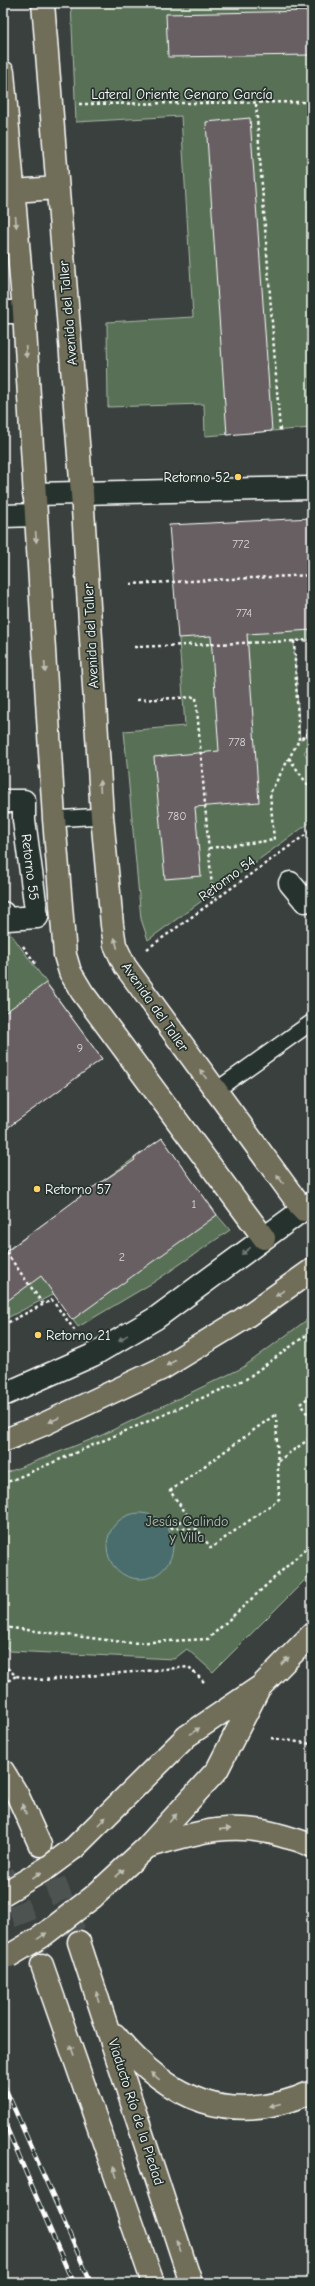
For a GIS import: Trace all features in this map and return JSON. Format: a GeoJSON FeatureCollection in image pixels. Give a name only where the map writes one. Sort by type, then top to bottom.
{"type":"FeatureCollection","features":[{"type":"Feature","properties":{"kind":"main road","name":"Avenida del Taller"},"geometry":{"type":"LineString","coordinates":[[43,3],[82,493],[102,816],[115,945],[124,966],[215,1092],[307,1207]]}},
{"type":"Feature","properties":{"kind":"main road"},"geometry":{"type":"LineString","coordinates":[[3,80],[13,191],[13,312],[35,504],[54,819],[65,954],[70,972],[82,992],[264,1238]]}},
{"type":"Feature","properties":{"kind":"main road"},"geometry":{"type":"LineString","coordinates":[[13,191],[57,188]]}},
{"type":"Feature","properties":{"kind":"main road"},"geometry":{"type":"LineString","coordinates":[[3,1441],[42,1425],[161,1369],[240,1321],[312,1270]]}},
{"type":"Feature","properties":{"kind":"main road"},"geometry":{"type":"LineString","coordinates":[[3,1894],[47,1868],[74,1848],[187,1736],[259,1688],[312,1634]]}},
{"type":"Feature","properties":{"kind":"main road"},"geometry":{"type":"LineString","coordinates":[[6,1958],[41,1937],[93,1898],[147,1847],[217,1770],[259,1688]]}},
{"type":"Feature","properties":{"kind":"main road"},"geometry":{"type":"LineString","coordinates":[[3,1771],[17,1794],[40,1845]]}},
{"type":"Feature","properties":{"kind":"main road"},"geometry":{"type":"LineString","coordinates":[[147,1847],[202,1831],[230,1828],[257,1829],[312,1846]]}},
{"type":"Feature","properties":{"kind":"main road","name":"Viaducto Río de la Piedad"},"geometry":{"type":"LineString","coordinates":[[79,1942],[108,2027],[190,2283]]}},
{"type":"Feature","properties":{"kind":"main road"},"geometry":{"type":"LineString","coordinates":[[42,1965],[153,2283]]}},
{"type":"Feature","properties":{"kind":"main road"},"geometry":{"type":"LineString","coordinates":[[108,2027],[143,2067],[164,2083],[188,2096],[213,2105],[240,2108],[267,2107],[293,2100],[312,2092]]}},
{"type":"Feature","properties":{"kind":"street"},"geometry":{"type":"LineString","coordinates":[[3,516],[35,504],[82,493],[312,488]]}},
{"type":"Feature","properties":{"kind":"street","name":"Retorno 55"},"geometry":{"type":"LineString","coordinates":[[3,800],[24,801],[24,820],[37,917],[7,919],[3,913]]}},
{"type":"Feature","properties":{"kind":"street"},"geometry":{"type":"LineString","coordinates":[[290,883],[305,901],[312,896]]}},
{"type":"Feature","properties":{"kind":"street"},"geometry":{"type":"LineString","coordinates":[[3,1395],[93,1355],[156,1318],[307,1207]]}},
{"type":"Feature","properties":{"kind":"lane"},"geometry":{"type":"LineString","coordinates":[[54,819],[102,816]]}},
{"type":"Feature","properties":{"kind":"lane"},"geometry":{"type":"LineString","coordinates":[[215,1092],[312,1022]]}},
{"type":"Feature","properties":{"kind":"path","name":"Lateral Oriente Genaro García"},"geometry":{"type":"LineString","coordinates":[[52,103],[256,104],[312,102]]}},
{"type":"Feature","properties":{"kind":"path"},"geometry":{"type":"LineString","coordinates":[[256,104],[280,431]]}},
{"type":"Feature","properties":{"kind":"path"},"geometry":{"type":"LineString","coordinates":[[130,584],[312,575]]}},
{"type":"Feature","properties":{"kind":"path"},"geometry":{"type":"LineString","coordinates":[[134,647],[312,640]]}},
{"type":"Feature","properties":{"kind":"path"},"geometry":{"type":"LineString","coordinates":[[294,641],[299,740]]}},
{"type":"Feature","properties":{"kind":"path"},"geometry":{"type":"LineString","coordinates":[[137,700],[196,697],[213,900]]}},
{"type":"Feature","properties":{"kind":"path"},"geometry":{"type":"LineString","coordinates":[[209,848],[274,840],[270,793],[299,740],[312,731]]}},
{"type":"Feature","properties":{"kind":"path"},"geometry":{"type":"LineString","coordinates":[[290,758],[312,791]]}},
{"type":"Feature","properties":{"kind":"path","name":"Retorno 54"},"geometry":{"type":"LineString","coordinates":[[154,944],[312,830]]}},
{"type":"Feature","properties":{"kind":"path"},"geometry":{"type":"LineString","coordinates":[[3,1248],[43,1304]]}},
{"type":"Feature","properties":{"kind":"path"},"geometry":{"type":"LineString","coordinates":[[3,1325],[52,1300],[93,1355]]}},
{"type":"Feature","properties":{"kind":"path"},"geometry":{"type":"LineString","coordinates":[[3,1484],[246,1379],[312,1331]]}},
{"type":"Feature","properties":{"kind":"path"},"geometry":{"type":"LineString","coordinates":[[312,1395],[300,1404],[312,1420]]}},
{"type":"Feature","properties":{"kind":"path"},"geometry":{"type":"LineString","coordinates":[[276,1414],[278,1461],[279,1499],[211,1548],[197,1529],[171,1528],[188,1516],[170,1491],[276,1414]]}},
{"type":"Feature","properties":{"kind":"path"},"geometry":{"type":"LineString","coordinates":[[278,1461],[312,1437]]}},
{"type":"Feature","properties":{"kind":"path"},"geometry":{"type":"LineString","coordinates":[[3,1627],[131,1643],[208,1639],[312,1543]]}},
{"type":"Feature","properties":{"kind":"path"},"geometry":{"type":"LineString","coordinates":[[3,1664],[16,1676],[43,1680],[189,1667],[204,1682]]}},
{"type":"Feature","properties":{"kind":"path"},"geometry":{"type":"LineString","coordinates":[[3,1684],[16,1676]]}},
{"type":"Feature","properties":{"kind":"path"},"geometry":{"type":"LineString","coordinates":[[271,1738],[312,1744]]}},
{"type":"Feature","properties":{"kind":"green space"},"geometry":{"type":"Polygon","coordinates":[[[71,3],[312,3],[312,428],[205,436],[204,404],[108,407],[107,322],[193,317],[181,116],[76,122],[71,3]]]}},
{"type":"Feature","properties":{"kind":"green space"},"geometry":{"type":"Polygon","coordinates":[[[312,564],[312,640],[294,641],[300,740],[312,731],[312,745],[304,752],[312,764],[312,821],[148,940],[141,919],[124,731],[185,726],[176,596],[312,564]]]}},
{"type":"Feature","properties":{"kind":"green space"},"geometry":{"type":"Polygon","coordinates":[[[3,923],[102,1059],[3,1131],[3,923]]]}},
{"type":"Feature","properties":{"kind":"green space"},"geometry":{"type":"Polygon","coordinates":[[[162,1138],[217,1215],[230,1230],[154,1282],[78,1327],[54,1294],[3,1320],[3,1253],[162,1138]]]}},
{"type":"Feature","properties":{"kind":"green space","name":"Jesús Galindo y Villa"},"geometry":{"type":"Polygon","coordinates":[[[312,1316],[312,1573],[213,1672],[187,1649],[174,1659],[10,1651],[3,1644],[3,1474],[100,1436],[242,1368],[312,1316]]]}},
{"type":"Feature","properties":{"kind":"water"},"geometry":{"type":"Polygon","coordinates":[[[134,1513],[146,1513],[158,1518],[168,1528],[173,1540],[171,1559],[158,1574],[146,1579],[134,1579],[122,1574],[112,1564],[107,1552],[107,1540],[112,1528],[122,1518],[134,1513]]]}},
{"type":"Feature","properties":{"kind":"building"},"geometry":{"type":"Polygon","coordinates":[[[312,11],[312,55],[168,57],[166,14],[312,11]]]}},
{"type":"Feature","properties":{"kind":"building"},"geometry":{"type":"Polygon","coordinates":[[[250,118],[272,431],[227,435],[206,122],[250,118]]]}},
{"type":"Feature","properties":{"kind":"building"},"geometry":{"type":"Polygon","coordinates":[[[312,518],[312,630],[247,634],[259,802],[195,807],[201,876],[165,879],[154,757],[219,751],[211,636],[178,638],[169,525],[312,518]]]}},
{"type":"Feature","properties":{"kind":"building"},"geometry":{"type":"Polygon","coordinates":[[[46,983],[102,1059],[3,1131],[3,1014],[46,983]]]}},
{"type":"Feature","properties":{"kind":"building"},"geometry":{"type":"Polygon","coordinates":[[[162,1138],[217,1215],[72,1320],[41,1276],[3,1304],[3,1254],[89,1190],[135,1160],[134,1158],[162,1138]]]}},
{"type":"Feature","properties":{"kind":"tunnel"},"geometry":{"type":"LineString","coordinates":[[42,1850],[79,1942]]}},
{"type":"Feature","properties":{"kind":"tunnel"},"geometry":{"type":"LineString","coordinates":[[3,1873],[23,1916],[42,1965]]}},
{"type":"Feature","properties":{"kind":"railway"},"geometry":{"type":"LineString","coordinates":[[3,2083],[91,2283]]}},
{"type":"Feature","properties":{"kind":"railway"},"geometry":{"type":"LineString","coordinates":[[3,2119],[73,2283]]}},
{"type":"Feature","properties":{"kind":"place","name":"Retorno 52"},"geometry":{"type":"Point","coordinates":[238,477]}},
{"type":"Feature","properties":{"kind":"place","name":"Retorno 57"},"geometry":{"type":"Point","coordinates":[37,1189]}},
{"type":"Feature","properties":{"kind":"place","name":"Retorno 21"},"geometry":{"type":"Point","coordinates":[38,1335]}}]}
